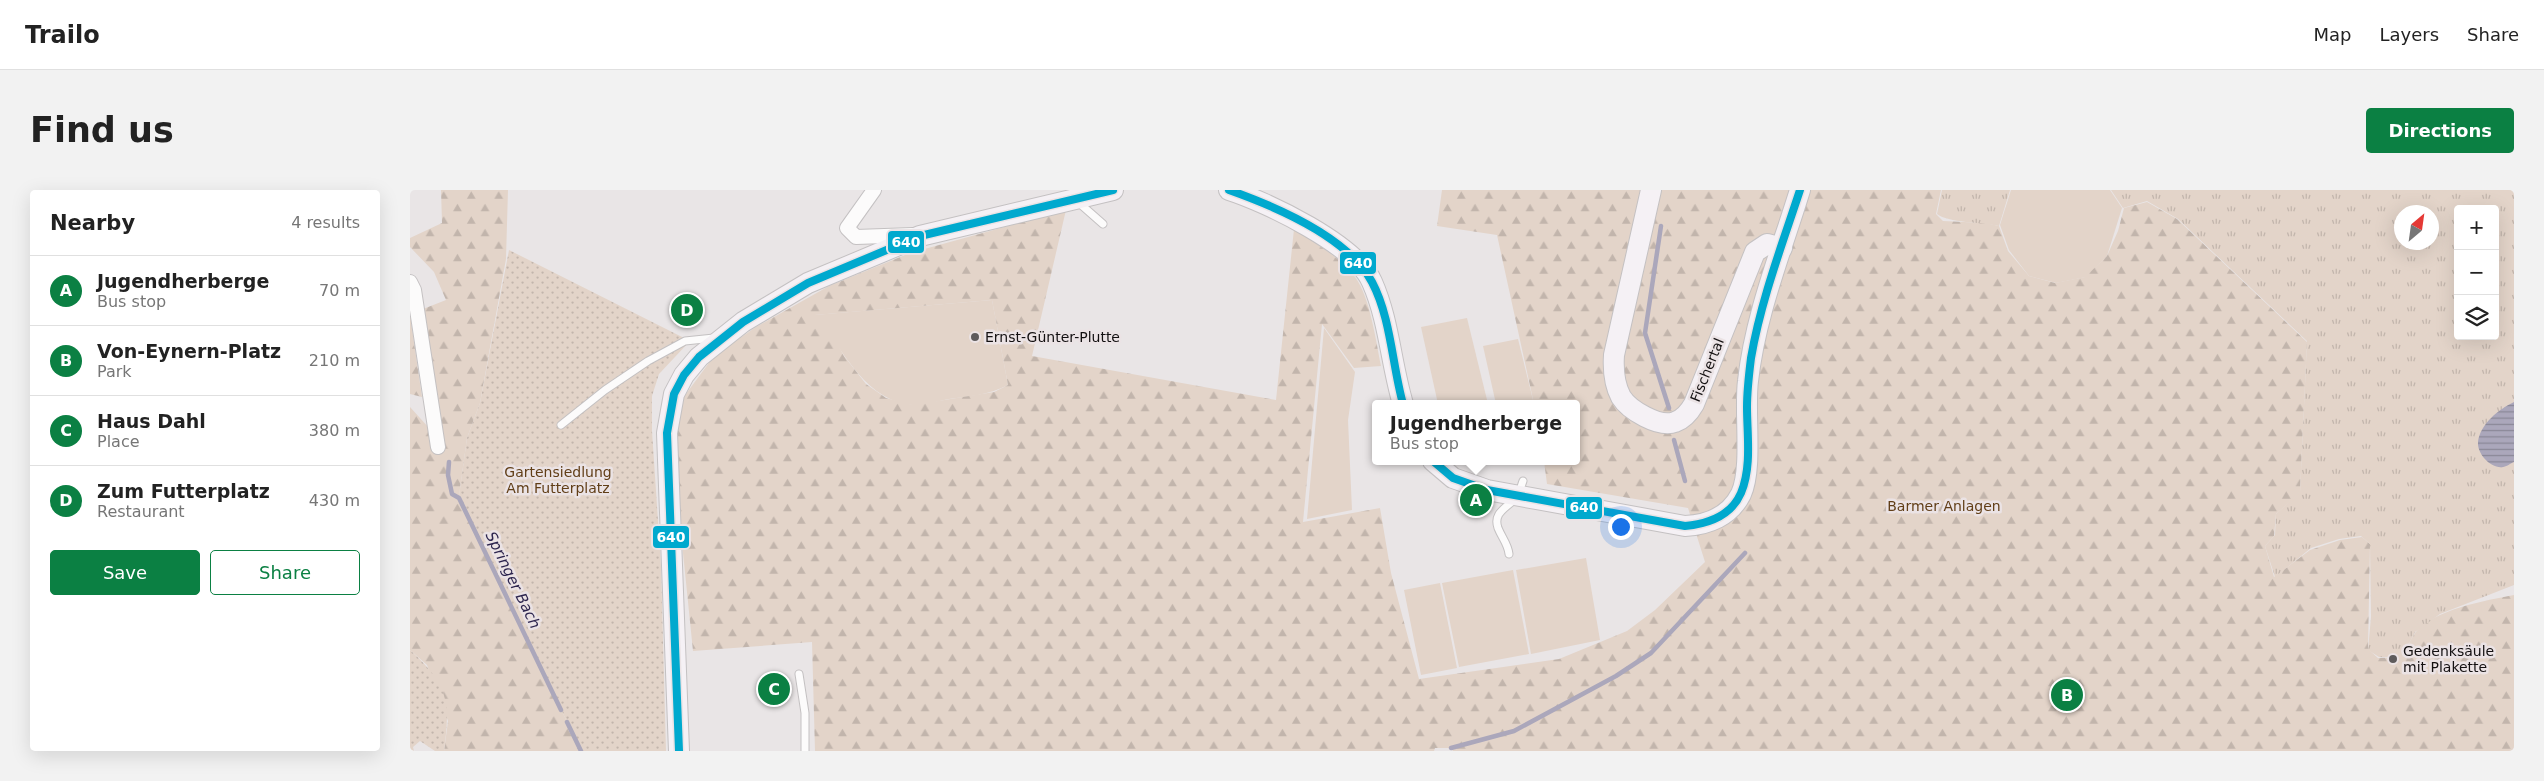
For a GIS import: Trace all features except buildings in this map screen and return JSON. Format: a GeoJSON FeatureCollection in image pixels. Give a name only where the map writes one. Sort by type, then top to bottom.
{"type":"FeatureCollection","features":[{"type":"Feature","properties":{"kind":"main road"},"geometry":{"type":"LineString","coordinates":[[679,751],[667,433],[674,394],[684,375],[699,356],[721,337],[808,283],[920,236],[1113,190]]}},
{"type":"Feature","properties":{"kind":"main road"},"geometry":{"type":"LineString","coordinates":[[1229,190],[1318,233],[1360,264],[1371,279],[1380,301],[1402,400]]}},
{"type":"Feature","properties":{"kind":"main road","name":"Fischertal"},"geometry":{"type":"LineString","coordinates":[[1651,190],[1614,356],[1613,374],[1622,397],[1641,415],[1665,424],[1674,422],[1688,413],[1694,404],[1755,252],[1767,244],[1782,248]]}},
{"type":"Feature","properties":{"kind":"main road"},"geometry":{"type":"LineString","coordinates":[[1438,465],[1453,478],[1468,485],[1520,489],[1685,526],[1702,525],[1722,516],[1735,504],[1742,492],[1745,479],[1748,381],[1755,337],[1800,190]]}},
{"type":"Feature","properties":{"kind":"street"},"geometry":{"type":"LineString","coordinates":[[874,190],[852,218],[848,228],[850,233],[856,237],[920,236]]}},
{"type":"Feature","properties":{"kind":"street"},"geometry":{"type":"LineString","coordinates":[[410,282],[414,290],[438,447]]}},
{"type":"Feature","properties":{"kind":"lane"},"geometry":{"type":"LineString","coordinates":[[1074,199],[1103,224]]}},
{"type":"Feature","properties":{"kind":"lane"},"geometry":{"type":"LineString","coordinates":[[561,426],[605,390],[685,340],[721,337]]}},
{"type":"Feature","properties":{"kind":"lane"},"geometry":{"type":"LineString","coordinates":[[1510,554],[1508,544],[1496,523],[1503,507],[1520,489]]}},
{"type":"Feature","properties":{"kind":"lane"},"geometry":{"type":"LineString","coordinates":[[799,674],[805,713],[805,751]]}},
{"type":"Feature","properties":{"kind":"green space"},"geometry":{"type":"Polygon","coordinates":[[[441,190],[508,190],[506,259],[480,403],[467,438],[459,496],[581,751],[444,751],[448,721],[427,665],[410,650],[410,407],[439,439],[423,309],[446,300],[434,272],[410,247],[410,238],[442,223],[441,190]]]}},
{"type":"Feature","properties":{"kind":"green space","name":"Barmer Anlagen"},"geometry":{"type":"Polygon","coordinates":[[[1442,190],[1941,190],[1936,214],[1943,221],[1985,223],[1999,226],[2008,251],[2029,276],[2055,283],[2085,277],[2107,256],[2118,231],[2124,208],[2147,202],[2177,219],[2307,342],[2300,493],[2276,514],[2274,536],[2265,546],[2274,577],[2310,550],[2340,540],[2362,537],[2370,544],[2368,649],[2378,658],[2402,657],[2415,633],[2434,618],[2461,607],[2514,595],[2514,751],[1453,751],[1451,748],[1435,748],[1434,751],[815,751],[812,642],[693,651],[675,474],[674,437],[680,402],[714,356],[756,327],[829,286],[910,253],[1066,210],[1032,356],[1276,400],[1294,229],[1335,257],[1355,277],[1365,296],[1375,332],[1381,366],[1354,368],[1322,324],[1303,522],[1380,508],[1391,573],[1419,679],[1559,659],[1627,631],[1655,610],[1705,562],[1688,508],[1547,484],[1545,465],[1580,465],[1580,400],[1533,400],[1497,235],[1437,226],[1442,190]],[[992,300],[815,315],[833,336],[844,356],[866,384],[886,398],[913,405],[994,392],[1008,385],[992,300]]]}},
{"type":"Feature","properties":{"kind":"green space"},"geometry":{"type":"Polygon","coordinates":[[[1942,190],[2010,190],[1999,226],[1957,221],[1937,214],[1942,190]]]}},
{"type":"Feature","properties":{"kind":"green space"},"geometry":{"type":"Polygon","coordinates":[[[2011,190],[2110,190],[2122,208],[2107,256],[2086,277],[2056,283],[2029,276],[2009,250],[2000,225],[2011,190]]]}},
{"type":"Feature","properties":{"kind":"green space"},"geometry":{"type":"Polygon","coordinates":[[[2111,190],[2514,190],[2514,585],[2440,614],[2415,632],[2402,657],[2379,657],[2368,650],[2371,617],[2370,544],[2361,536],[2339,539],[2311,548],[2275,577],[2265,546],[2275,535],[2276,514],[2300,492],[2307,341],[2178,219],[2147,201],[2123,208],[2111,190]]]}},
{"type":"Feature","properties":{"kind":"green space","name":"Gartensiedlung Am Futterplatz"},"geometry":{"type":"Polygon","coordinates":[[[509,250],[690,341],[659,374],[652,396],[652,431],[661,566],[666,751],[581,751],[459,496],[467,438],[480,403],[509,250]]]}},
{"type":"Feature","properties":{"kind":"green space"},"geometry":{"type":"Polygon","coordinates":[[[992,300],[1008,385],[987,393],[921,405],[895,401],[867,383],[814,315],[992,300]]]}},
{"type":"Feature","properties":{"kind":"green space"},"geometry":{"type":"Polygon","coordinates":[[[410,315],[422,397],[410,394],[410,315]]]}},
{"type":"Feature","properties":{"kind":"green space"},"geometry":{"type":"Polygon","coordinates":[[[1467,318],[1487,400],[1437,400],[1421,327],[1467,318]]]}},
{"type":"Feature","properties":{"kind":"green space"},"geometry":{"type":"Polygon","coordinates":[[[1324,328],[1355,372],[1348,420],[1352,510],[1307,519],[1324,328]]]}},
{"type":"Feature","properties":{"kind":"green space"},"geometry":{"type":"Polygon","coordinates":[[[1518,339],[1533,400],[1495,400],[1483,346],[1518,339]]]}},
{"type":"Feature","properties":{"kind":"green space"},"geometry":{"type":"Polygon","coordinates":[[[1586,558],[1600,640],[1531,654],[1516,570],[1586,558]]]}},
{"type":"Feature","properties":{"kind":"green space"},"geometry":{"type":"Polygon","coordinates":[[[1513,570],[1529,654],[1459,667],[1442,583],[1513,570]]]}},
{"type":"Feature","properties":{"kind":"green space"},"geometry":{"type":"Polygon","coordinates":[[[1440,583],[1457,668],[1421,675],[1404,590],[1440,583]]]}},
{"type":"Feature","properties":{"kind":"green space"},"geometry":{"type":"Polygon","coordinates":[[[410,650],[423,662],[439,684],[444,695],[447,719],[444,751],[435,751],[420,741],[413,747],[414,751],[410,751],[410,650]]]}},
{"type":"Feature","properties":{"kind":"green space"},"geometry":{"type":"Polygon","coordinates":[[[2056,682],[2087,700],[2059,714],[2056,682]]]}},
{"type":"Feature","properties":{"kind":"shaded area"},"geometry":{"type":"Polygon","coordinates":[[[2514,402],[2514,462],[2504,467],[2494,466],[2482,456],[2478,447],[2480,435],[2482,429],[2491,418],[2514,402]]]}},
{"type":"Feature","properties":{"kind":"waterway"},"geometry":{"type":"LineString","coordinates":[[1661,226],[1645,333],[1669,408]]}},
{"type":"Feature","properties":{"kind":"waterway"},"geometry":{"type":"LineString","coordinates":[[1674,440],[1685,481]]}},
{"type":"Feature","properties":{"kind":"waterway","name":"Springer Bach"},"geometry":{"type":"LineString","coordinates":[[449,462],[448,475],[452,494],[459,498],[561,710]]}},
{"type":"Feature","properties":{"kind":"waterway"},"geometry":{"type":"LineString","coordinates":[[1451,748],[1514,731],[1616,676],[1651,653],[1745,553]]}},
{"type":"Feature","properties":{"kind":"waterway","name":"Springer Bach"},"geometry":{"type":"LineString","coordinates":[[567,722],[581,751]]}},
{"type":"Feature","properties":{"kind":"transit line","name":"640"},"geometry":{"type":"LineString","coordinates":[[679,751],[667,433],[674,394],[684,375],[699,357],[743,322],[808,283],[920,236],[1113,190]]}},
{"type":"Feature","properties":{"kind":"transit line","name":"640"},"geometry":{"type":"LineString","coordinates":[[1229,190],[1288,214],[1308,225],[1328,237],[1361,266],[1372,282],[1383,311],[1402,400]]}},
{"type":"Feature","properties":{"kind":"transit line","name":"640"},"geometry":{"type":"LineString","coordinates":[[1438,465],[1453,478],[1487,490],[1685,526],[1710,521],[1725,513],[1737,501],[1747,472],[1748,382],[1755,336],[1766,294],[1800,190]]}},
{"type":"Feature","properties":{"kind":"place","name":"Zum Futterplatz"},"geometry":{"type":"Point","coordinates":[687,310]}},
{"type":"Feature","properties":{"kind":"place","name":"Ernst-Günter-Plutte"},"geometry":{"type":"Point","coordinates":[975,337]}},
{"type":"Feature","properties":{"kind":"place","name":"Jugendherberge"},"geometry":{"type":"Point","coordinates":[1476,500]}},
{"type":"Feature","properties":{"kind":"place","name":"Gedenksäule mit Plakette"},"geometry":{"type":"Point","coordinates":[2393,659]}},
{"type":"Feature","properties":{"kind":"place","name":"Haus Dahl"},"geometry":{"type":"Point","coordinates":[774,689]}},
{"type":"Feature","properties":{"kind":"place","name":"Von-Eynern-Platz"},"geometry":{"type":"Point","coordinates":[2067,695]}}]}
